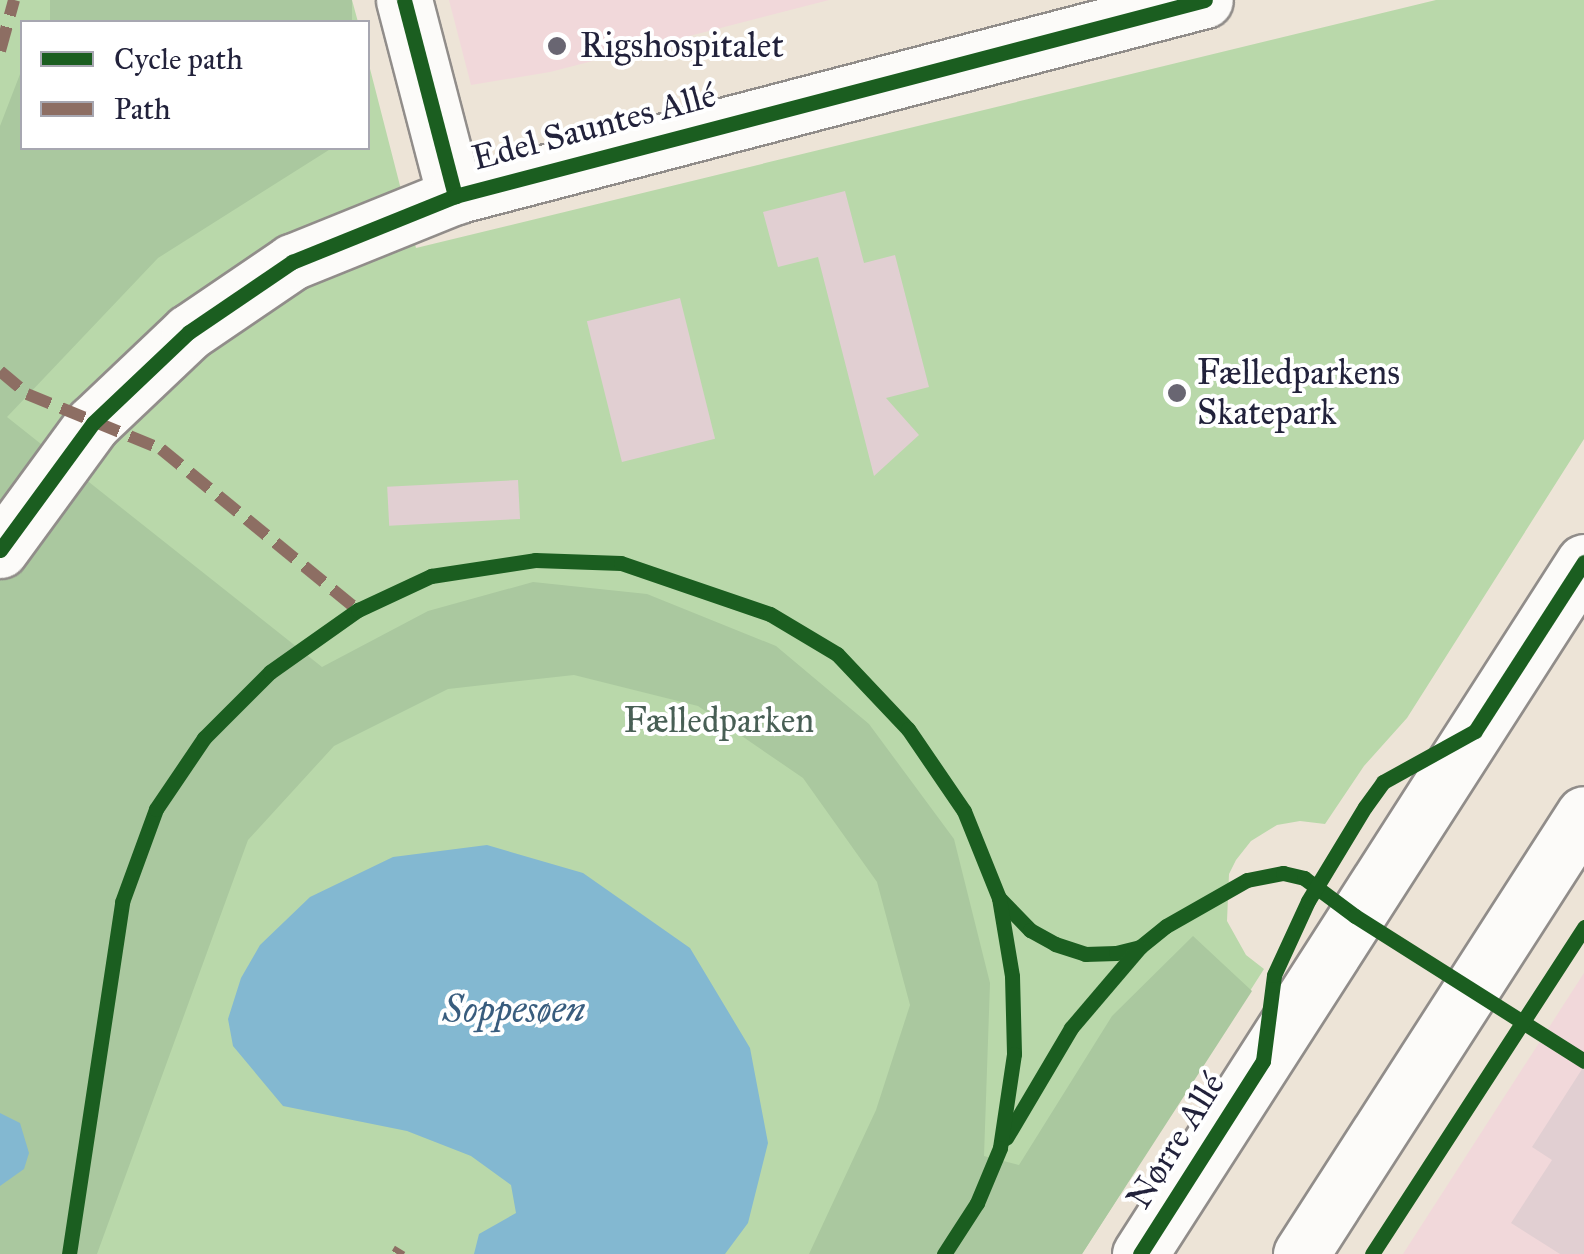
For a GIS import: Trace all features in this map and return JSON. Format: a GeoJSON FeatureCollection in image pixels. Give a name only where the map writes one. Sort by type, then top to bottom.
{"type":"FeatureCollection","features":[{"type":"Feature","properties":{"kind":"street"},"geometry":{"type":"LineString","coordinates":[[404,0],[455,196]]}},
{"type":"Feature","properties":{"kind":"street","name":"Edel Sauntes Allé"},"geometry":{"type":"LineString","coordinates":[[0,550],[93,423],[189,332],[292,262],[455,196],[1205,0]]}},
{"type":"Feature","properties":{"kind":"street","name":"Nørre Allé"},"geometry":{"type":"LineString","coordinates":[[1140,1254],[1584,562]]}},
{"type":"Feature","properties":{"kind":"street"},"geometry":{"type":"LineString","coordinates":[[1301,1254],[1584,814]]}},
{"type":"Feature","properties":{"kind":"shaded area","name":"Rigshospitalet"},"geometry":{"type":"Polygon","coordinates":[[[449,0],[829,0],[550,72],[471,85],[449,0]]]}},
{"type":"Feature","properties":{"kind":"shaded area"},"geometry":{"type":"Polygon","coordinates":[[[1584,973],[1584,1254],[1403,1254],[1584,973]]]}},
{"type":"Feature","properties":{"kind":"green space","name":"Fælledparken"},"geometry":{"type":"Polygon","coordinates":[[[0,0],[352,0],[357,20],[20,20],[20,150],[370,150],[370,69],[416,248],[1436,0],[1584,0],[1584,439],[1407,718],[1364,766],[1325,824],[1300,821],[1277,825],[1251,841],[1236,860],[1229,874],[1227,921],[1246,955],[1264,969],[1082,1254],[0,1254],[0,0]]]}},
{"type":"Feature","properties":{"kind":"green space"},"geometry":{"type":"Polygon","coordinates":[[[50,0],[352,0],[352,20],[50,20],[50,0]]]}},
{"type":"Feature","properties":{"kind":"green space"},"geometry":{"type":"Polygon","coordinates":[[[20,74],[20,150],[329,150],[158,258],[7,417],[322,667],[428,611],[533,582],[647,594],[776,646],[869,724],[954,839],[990,983],[984,1156],[1019,1165],[1112,1016],[1193,936],[1252,991],[1082,1254],[809,1254],[876,1110],[910,1005],[877,882],[803,778],[698,706],[574,675],[448,689],[334,746],[248,840],[97,1254],[0,1254],[0,126],[20,74]]]}},
{"type":"Feature","properties":{"kind":"water","name":"Soppesøen"},"geometry":{"type":"Polygon","coordinates":[[[487,845],[583,873],[690,948],[750,1048],[768,1143],[748,1223],[725,1254],[474,1254],[479,1234],[516,1213],[511,1185],[471,1156],[407,1131],[283,1106],[233,1046],[228,1019],[241,978],[260,945],[310,897],[393,857],[487,845]]]}},
{"type":"Feature","properties":{"kind":"water"},"geometry":{"type":"Polygon","coordinates":[[[0,1113],[20,1123],[29,1153],[24,1169],[0,1186],[0,1113]]]}},
{"type":"Feature","properties":{"kind":"building"},"geometry":{"type":"Polygon","coordinates":[[[845,191],[864,263],[895,255],[929,387],[886,398],[919,435],[874,476],[818,257],[778,267],[763,212],[845,191]]]}},
{"type":"Feature","properties":{"kind":"building"},"geometry":{"type":"Polygon","coordinates":[[[680,298],[715,439],[622,462],[587,321],[680,298]]]}},
{"type":"Feature","properties":{"kind":"building"},"geometry":{"type":"Polygon","coordinates":[[[518,480],[520,519],[389,526],[387,487],[518,480]]]}},
{"type":"Feature","properties":{"kind":"building"},"geometry":{"type":"Polygon","coordinates":[[[1584,1066],[1584,1254],[1560,1254],[1511,1223],[1552,1160],[1532,1147],[1584,1066]]]}},
{"type":"Feature","properties":{"kind":"marked path"},"geometry":{"type":"LineString","coordinates":[[0,51],[14,0]]}},
{"type":"Feature","properties":{"kind":"marked path"},"geometry":{"type":"LineString","coordinates":[[0,371],[27,394],[161,449],[358,610]]}},
{"type":"Feature","properties":{"kind":"marked path"},"geometry":{"type":"LineString","coordinates":[[397,1254],[400,1249]]}},
{"type":"Feature","properties":{"kind":"cycle path"},"geometry":{"type":"LineString","coordinates":[[404,0],[455,196]]}},
{"type":"Feature","properties":{"kind":"cycle path"},"geometry":{"type":"LineString","coordinates":[[0,550],[93,423],[189,332],[292,262],[455,196],[1205,0]]}},
{"type":"Feature","properties":{"kind":"cycle path"},"geometry":{"type":"LineString","coordinates":[[69,1254],[122,902],[156,809],[204,738],[270,672],[358,610],[431,576],[535,560],[621,563],[770,614],[837,654],[908,729],[964,811],[999,898],[1012,976],[1014,1054],[1000,1148],[977,1203],[944,1254]]}},
{"type":"Feature","properties":{"kind":"cycle path"},"geometry":{"type":"LineString","coordinates":[[1140,1254],[1263,1061],[1274,975],[1308,901],[1365,807],[1383,782],[1475,731],[1584,562]]}},
{"type":"Feature","properties":{"kind":"cycle path"},"geometry":{"type":"LineString","coordinates":[[999,898],[1030,930],[1055,944],[1085,954],[1116,953],[1140,947],[1166,926],[1247,880],[1283,873],[1304,878],[1355,916],[1584,1061]]}},
{"type":"Feature","properties":{"kind":"cycle path"},"geometry":{"type":"LineString","coordinates":[[1372,1254],[1584,927]]}},
{"type":"Feature","properties":{"kind":"cycle path"},"geometry":{"type":"LineString","coordinates":[[1006,1138],[1071,1028],[1140,947]]}},
{"type":"Feature","properties":{"kind":"place","name":"Rigshospitalet"},"geometry":{"type":"Point","coordinates":[557,46]}},
{"type":"Feature","properties":{"kind":"place","name":"Fælledparkens Skatepark"},"geometry":{"type":"Point","coordinates":[1177,393]}}]}
